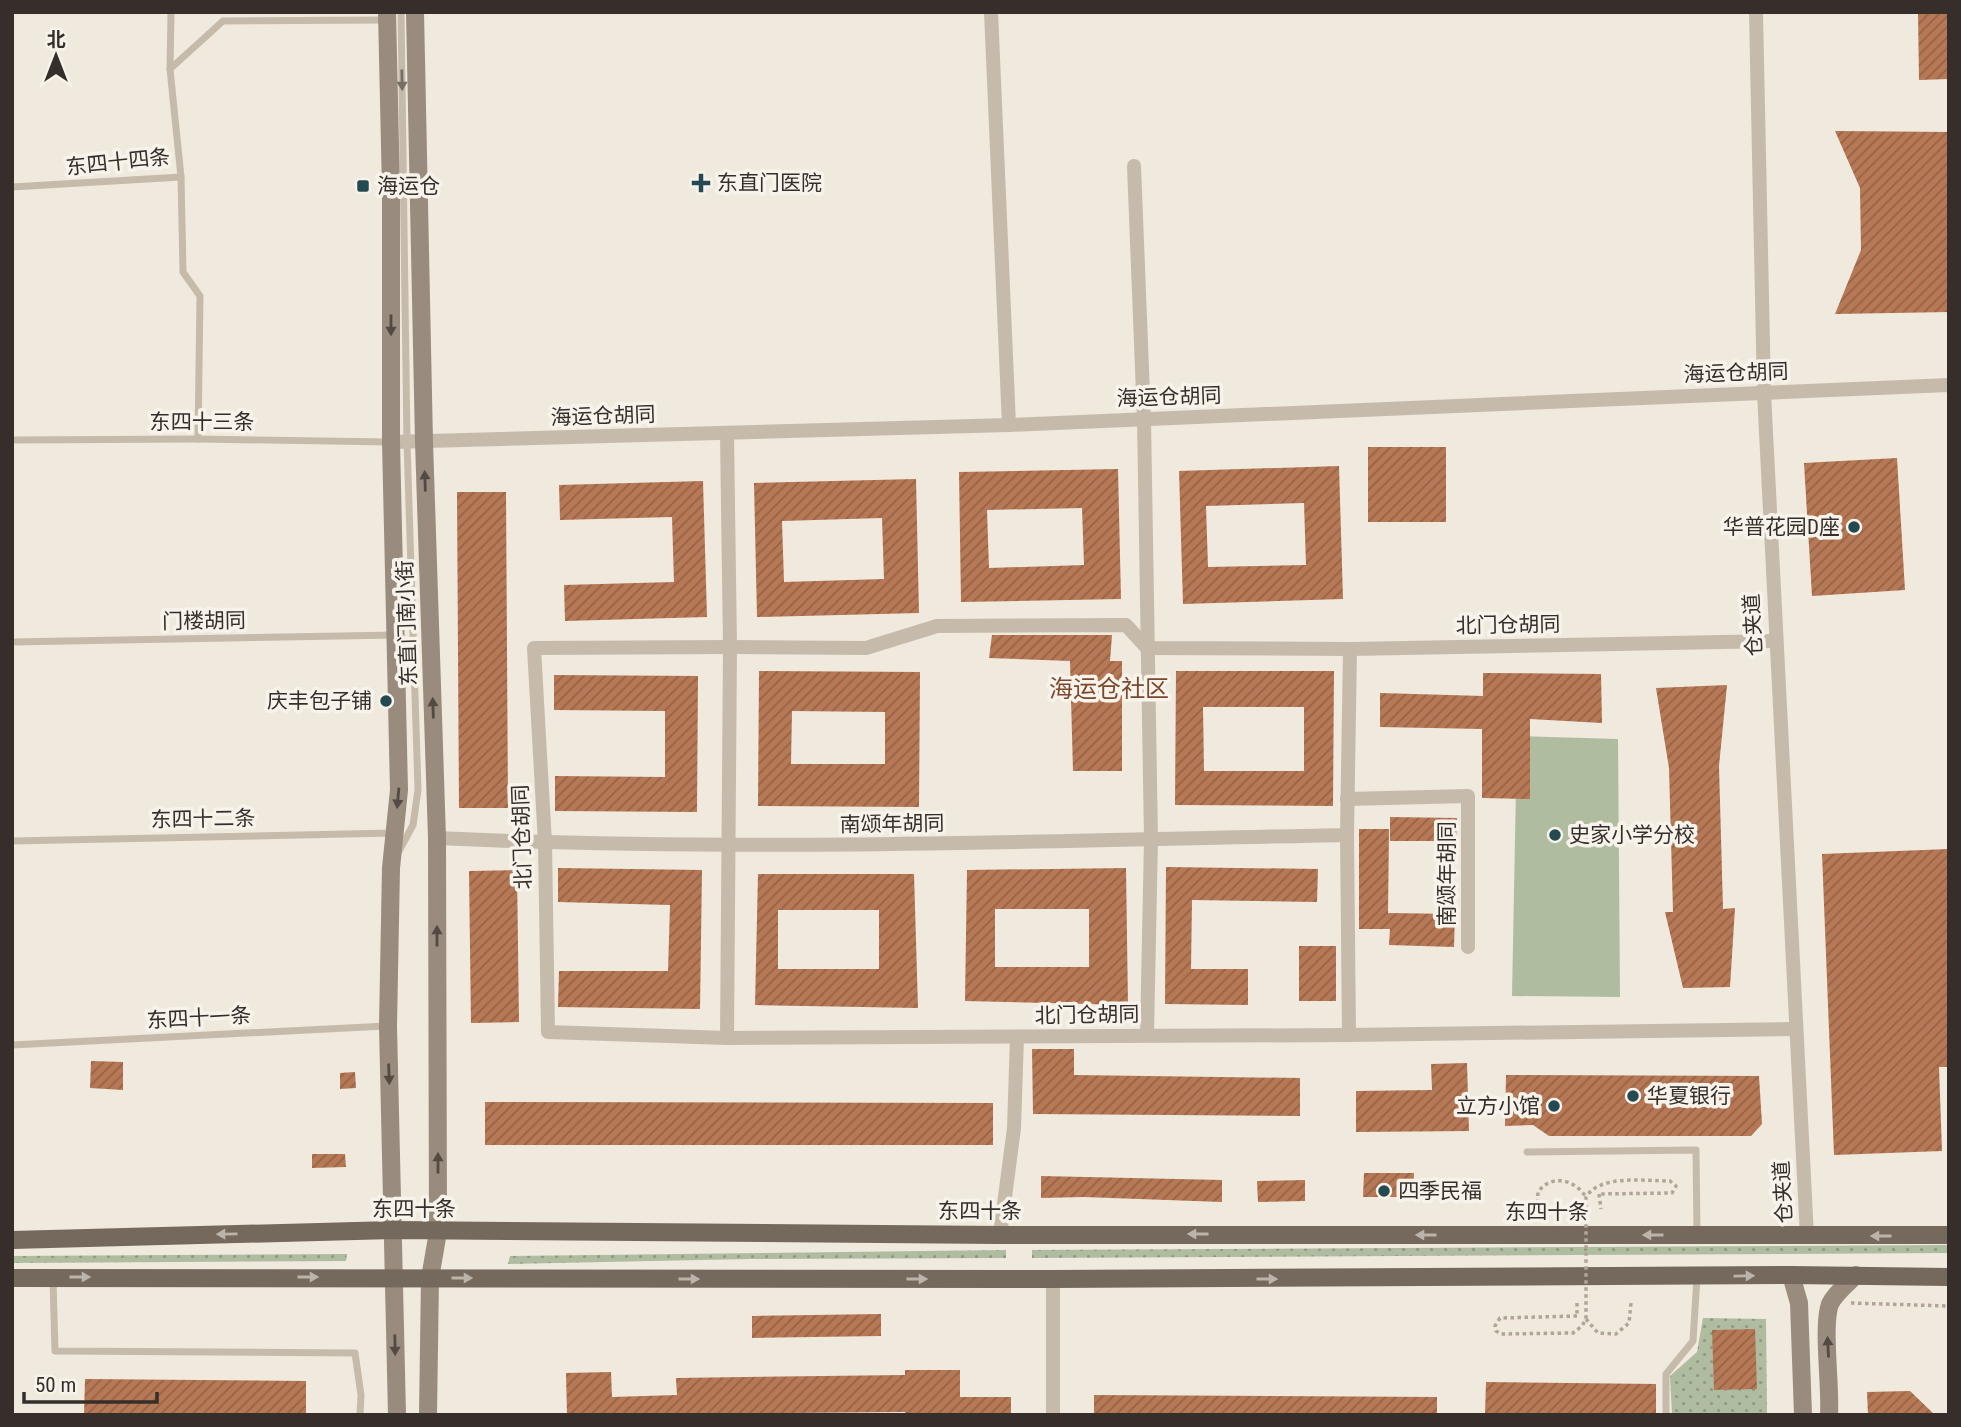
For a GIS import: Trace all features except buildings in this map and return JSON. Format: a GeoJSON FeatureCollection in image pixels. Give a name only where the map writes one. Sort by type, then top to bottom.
{"type":"FeatureCollection","features":[{"type":"Feature","properties":{"kind":"main road","name":"东直门南小街"},"geometry":{"type":"LineString","coordinates":[[397,1415],[388,1026],[391,867],[399,790],[396,635],[407,442],[415,12]]}},
{"type":"Feature","properties":{"kind":"main road","name":"东直门南小街"},"geometry":{"type":"LineString","coordinates":[[391,15],[391,190],[437,838],[438,1231],[430,1278],[428,1415]]}},
{"type":"Feature","properties":{"kind":"main road","name":"东四十条"},"geometry":{"type":"LineString","coordinates":[[12,1240],[393,1230],[1000,1235],[1949,1236]]}},
{"type":"Feature","properties":{"kind":"main road"},"geometry":{"type":"LineString","coordinates":[[1791,1275],[1800,1303],[1802,1415]]}},
{"type":"Feature","properties":{"kind":"main road"},"geometry":{"type":"LineString","coordinates":[[1829,1415],[1827,1320],[1831,1303],[1856,1275]]}},
{"type":"Feature","properties":{"kind":"main road"},"geometry":{"type":"LineString","coordinates":[[12,1278],[1949,1277]]}},
{"type":"Feature","properties":{"kind":"street"},"geometry":{"type":"LineString","coordinates":[[991,12],[1009,425]]}},
{"type":"Feature","properties":{"kind":"street","name":"仓夹道"},"geometry":{"type":"LineString","coordinates":[[1756,12],[1764,393],[1807,1236]]}},
{"type":"Feature","properties":{"kind":"street"},"geometry":{"type":"LineString","coordinates":[[1134,166],[1144,419],[1151,839],[1147,1035]]}},
{"type":"Feature","properties":{"kind":"street","name":"海运仓胡同"},"geometry":{"type":"LineString","coordinates":[[407,442],[1009,425],[1949,385]]}},
{"type":"Feature","properties":{"kind":"street"},"geometry":{"type":"LineString","coordinates":[[727,434],[730,647],[727,1038]]}},
{"type":"Feature","properties":{"kind":"street","name":"北门仓胡同"},"geometry":{"type":"LineString","coordinates":[[1775,641],[1350,649],[1147,648],[1126,625],[937,626],[866,648],[534,648],[544,843],[548,1032],[727,1038],[1349,1035],[1795,1029]]}},
{"type":"Feature","properties":{"kind":"street"},"geometry":{"type":"LineString","coordinates":[[1349,1035],[1347,799],[1350,649]]}},
{"type":"Feature","properties":{"kind":"street","name":"南颂年胡同"},"geometry":{"type":"LineString","coordinates":[[1347,799],[1468,796],[1468,947]]}},
{"type":"Feature","properties":{"kind":"street","name":"南颂年胡同"},"geometry":{"type":"LineString","coordinates":[[437,838],[727,846],[919,845],[1347,835]]}},
{"type":"Feature","properties":{"kind":"street"},"geometry":{"type":"LineString","coordinates":[[1000,1235],[1014,1128],[1017,1037]]}},
{"type":"Feature","properties":{"kind":"street"},"geometry":{"type":"LineString","coordinates":[[1053,1279],[1053,1415]]}},
{"type":"Feature","properties":{"kind":"lane","name":"东四十四条"},"geometry":{"type":"LineString","coordinates":[[12,187],[181,177],[170,69],[171,12]]}},
{"type":"Feature","properties":{"kind":"lane"},"geometry":{"type":"LineString","coordinates":[[170,69],[223,21],[391,15]]}},
{"type":"Feature","properties":{"kind":"lane"},"geometry":{"type":"LineString","coordinates":[[181,177],[183,272],[200,296],[198,439]]}},
{"type":"Feature","properties":{"kind":"lane","name":"东四十三条"},"geometry":{"type":"LineString","coordinates":[[12,440],[407,442]]}},
{"type":"Feature","properties":{"kind":"lane"},"geometry":{"type":"LineString","coordinates":[[391,867],[413,825],[418,790],[407,442]]}},
{"type":"Feature","properties":{"kind":"lane","name":"门楼胡同"},"geometry":{"type":"LineString","coordinates":[[12,642],[396,635]]}},
{"type":"Feature","properties":{"kind":"lane","name":"东四十二条"},"geometry":{"type":"LineString","coordinates":[[12,841],[394,832]]}},
{"type":"Feature","properties":{"kind":"lane","name":"东四十一条"},"geometry":{"type":"LineString","coordinates":[[12,1045],[388,1026]]}},
{"type":"Feature","properties":{"kind":"lane"},"geometry":{"type":"LineString","coordinates":[[1527,1152],[1696,1150],[1697,1235]]}},
{"type":"Feature","properties":{"kind":"lane"},"geometry":{"type":"LineString","coordinates":[[1665,1415],[1666,1374],[1693,1341],[1698,1276]]}},
{"type":"Feature","properties":{"kind":"lane"},"geometry":{"type":"LineString","coordinates":[[53,1278],[55,1351],[355,1353],[361,1395],[360,1415]]}},
{"type":"Feature","properties":{"kind":"path"},"geometry":{"type":"LineString","coordinates":[[1536,1210],[1536,1200],[1543,1186],[1558,1180],[1574,1184],[1586,1198]]}},
{"type":"Feature","properties":{"kind":"path"},"geometry":{"type":"LineString","coordinates":[[1577,1303],[1577,1316],[1500,1318],[1495,1326],[1496,1331],[1501,1334],[1573,1333],[1582,1326],[1586,1319],[1586,1198],[1596,1186],[1605,1182],[1670,1181],[1676,1186],[1672,1193],[1599,1194],[1601,1209]]}},
{"type":"Feature","properties":{"kind":"path"},"geometry":{"type":"LineString","coordinates":[[1586,1319],[1598,1333],[1616,1334],[1629,1323],[1632,1315],[1631,1303]]}},
{"type":"Feature","properties":{"kind":"path"},"geometry":{"type":"LineString","coordinates":[[1831,1303],[1949,1306]]}},
{"type":"Feature","properties":{"kind":"green space"},"geometry":{"type":"Polygon","coordinates":[[[1517,736],[1618,739],[1620,997],[1512,996],[1517,736]]]}},
{"type":"Feature","properties":{"kind":"green space"},"geometry":{"type":"Polygon","coordinates":[[[1949,1245],[1949,1253],[1032,1258],[1032,1250],[1949,1245]]]}},
{"type":"Feature","properties":{"kind":"green space"},"geometry":{"type":"Polygon","coordinates":[[[1006,1250],[1006,1258],[508,1264],[510,1256],[1006,1250]]]}},
{"type":"Feature","properties":{"kind":"green space"},"geometry":{"type":"Polygon","coordinates":[[[347,1254],[346,1261],[12,1263],[12,1256],[347,1254]]]}},
{"type":"Feature","properties":{"kind":"green space"},"geometry":{"type":"Polygon","coordinates":[[[1703,1318],[1766,1319],[1767,1415],[1672,1415],[1670,1376],[1697,1352],[1703,1318]]]}},
{"type":"Feature","properties":{"kind":"place","name":"东直门医院"},"geometry":{"type":"Point","coordinates":[701,183]}},
{"type":"Feature","properties":{"kind":"place","name":"海运仓"},"geometry":{"type":"Point","coordinates":[363,186]}},
{"type":"Feature","properties":{"kind":"place","name":"华普花园D座"},"geometry":{"type":"Point","coordinates":[1854,527]}},
{"type":"Feature","properties":{"kind":"place","name":"庆丰包子铺"},"geometry":{"type":"Point","coordinates":[386,701]}},
{"type":"Feature","properties":{"kind":"place","name":"史家小学分校"},"geometry":{"type":"Point","coordinates":[1555,835]}},
{"type":"Feature","properties":{"kind":"place","name":"华夏银行"},"geometry":{"type":"Point","coordinates":[1633,1096]}},
{"type":"Feature","properties":{"kind":"place","name":"立方小馆"},"geometry":{"type":"Point","coordinates":[1554,1106]}},
{"type":"Feature","properties":{"kind":"place","name":"四季民福"},"geometry":{"type":"Point","coordinates":[1384,1191]}},
{"type":"Feature","properties":{"kind":"district","name":"海运仓社区"},"geometry":{"type":"Point","coordinates":[1109,689]}}]}
